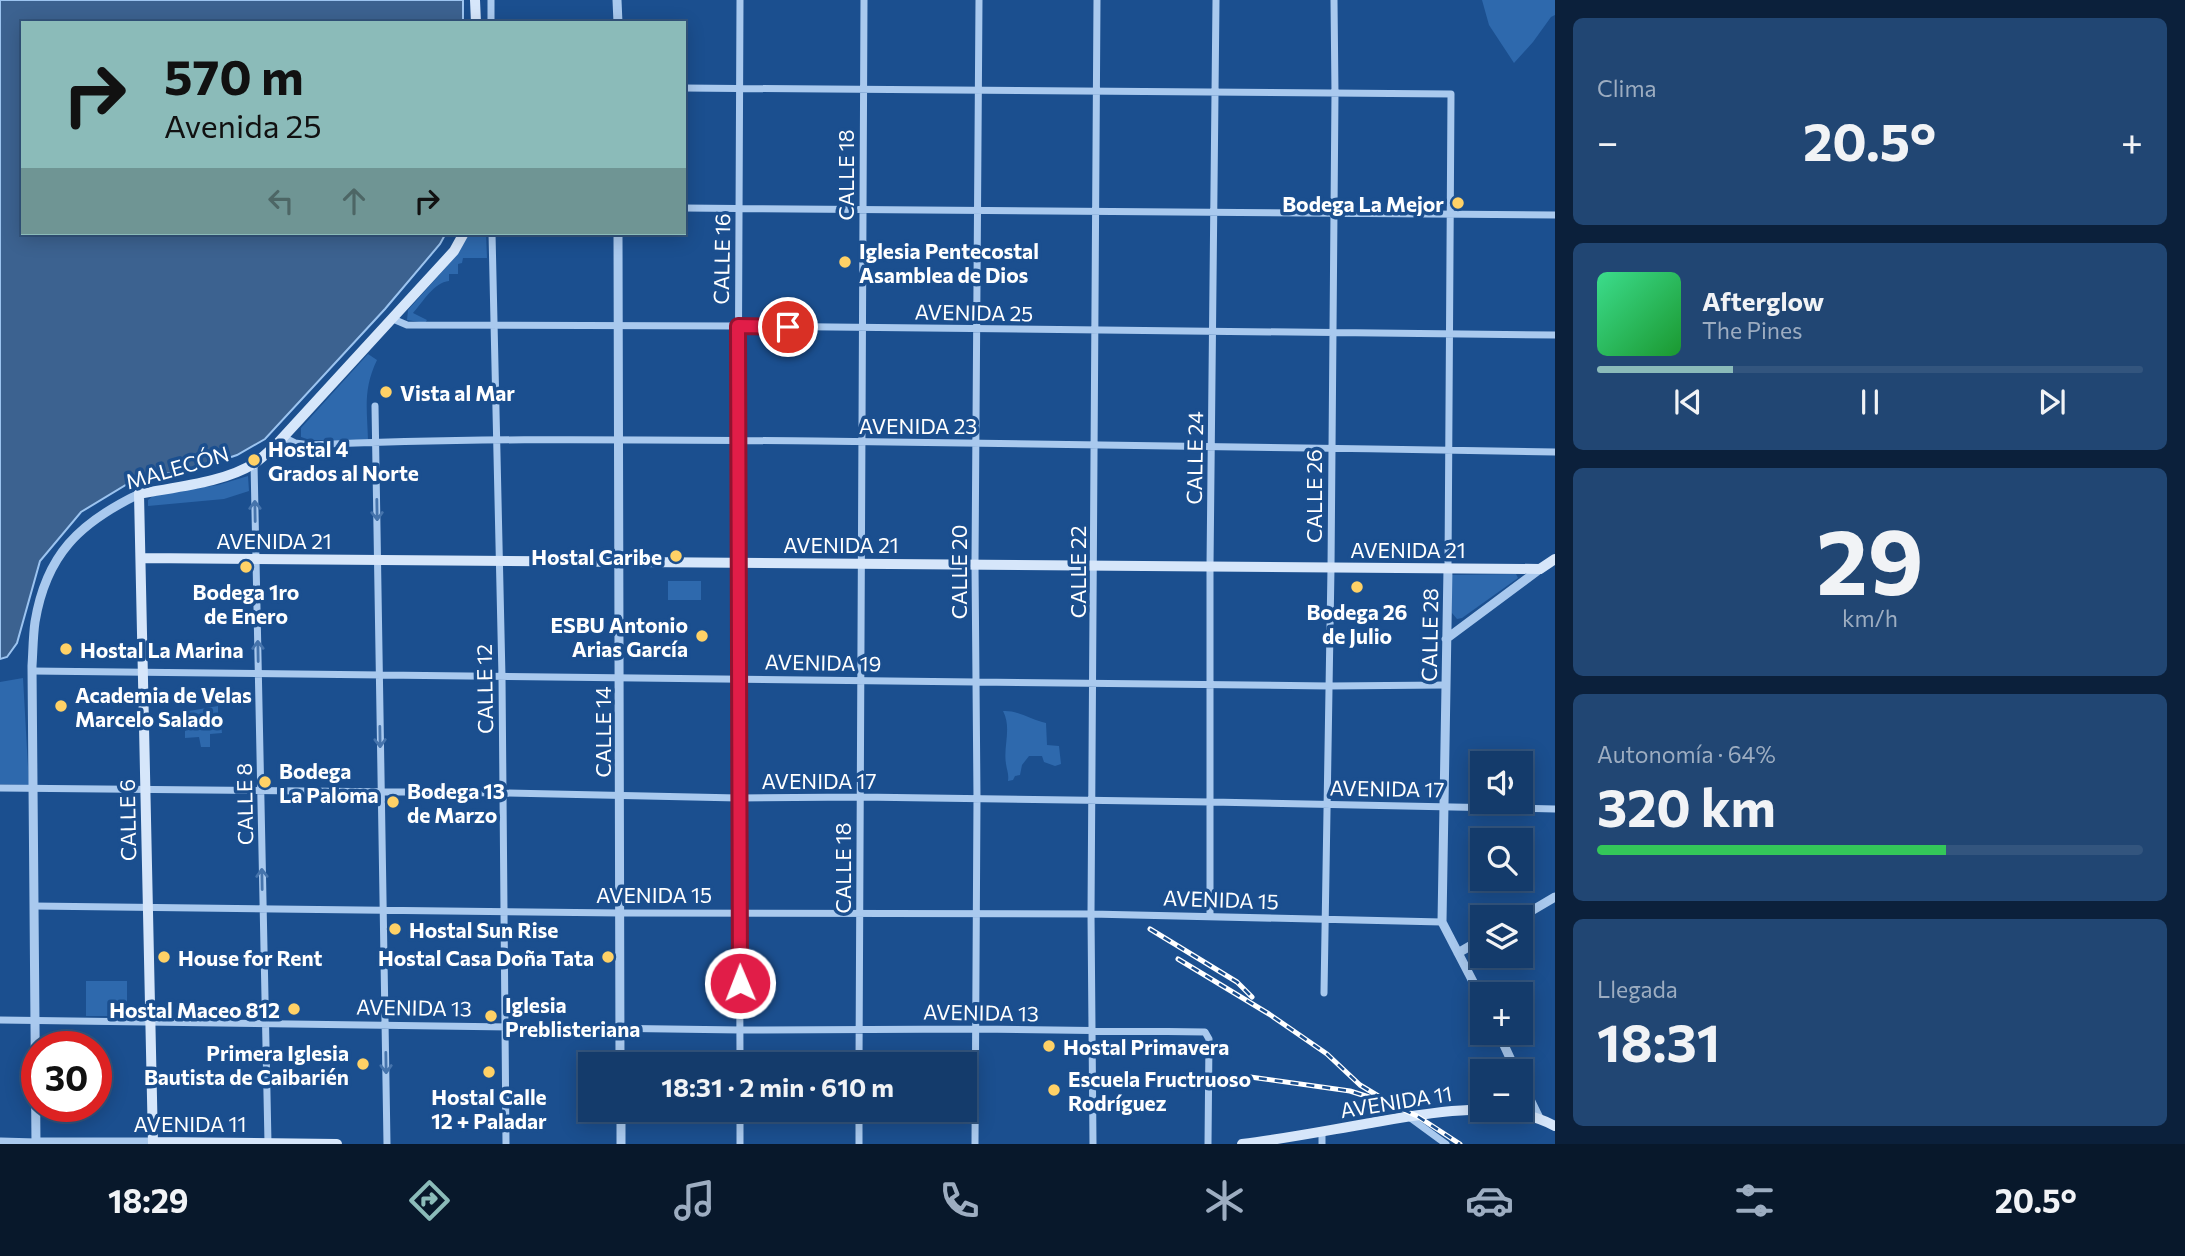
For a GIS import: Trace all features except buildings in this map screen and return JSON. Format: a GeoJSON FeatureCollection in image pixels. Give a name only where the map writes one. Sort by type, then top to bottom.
{"type":"FeatureCollection","features":[{"type":"Feature","properties":{"kind":"main road"},"geometry":{"type":"LineString","coordinates":[[475,0],[476,21]]}},
{"type":"Feature","properties":{"kind":"main road","name":"MALECÓN"},"geometry":{"type":"LineString","coordinates":[[139,494],[202,482],[236,472],[254,463],[283,437],[393,319],[454,251],[463,235]]}},
{"type":"Feature","properties":{"kind":"main road","name":"CALLE 6"},"geometry":{"type":"LineString","coordinates":[[139,494],[153,1143]]}},
{"type":"Feature","properties":{"kind":"main road","name":"AVENIDA 21"},"geometry":{"type":"LineString","coordinates":[[141,558],[1540,569]]}},
{"type":"Feature","properties":{"kind":"main road"},"geometry":{"type":"LineString","coordinates":[[1540,569],[1555,559]]}},
{"type":"Feature","properties":{"kind":"main road","name":"AVENIDA 11"},"geometry":{"type":"LineString","coordinates":[[1242,1144],[1452,1110],[1470,1110]]}},
{"type":"Feature","properties":{"kind":"main road","name":"AVENIDA 11"},"geometry":{"type":"LineString","coordinates":[[1533,1116],[1555,1126]]}},
{"type":"Feature","properties":{"kind":"main road","name":"AVENIDA 11"},"geometry":{"type":"LineString","coordinates":[[153,1143],[337,1144]]}},
{"type":"Feature","properties":{"kind":"street"},"geometry":{"type":"LineString","coordinates":[[491,0],[491,21]]}},
{"type":"Feature","properties":{"kind":"street"},"geometry":{"type":"LineString","coordinates":[[618,0],[618,21]]}},
{"type":"Feature","properties":{"kind":"street","name":"CALLE 16"},"geometry":{"type":"LineString","coordinates":[[740,0],[740,1052]]}},
{"type":"Feature","properties":{"kind":"street","name":"CALLE 18"},"geometry":{"type":"LineString","coordinates":[[859,1052],[864,0]]}},
{"type":"Feature","properties":{"kind":"street","name":"CALLE 20"},"geometry":{"type":"LineString","coordinates":[[975,1144],[979,0]]}},
{"type":"Feature","properties":{"kind":"street","name":"CALLE 22"},"geometry":{"type":"LineString","coordinates":[[1093,1144],[1091,914],[1097,0]]}},
{"type":"Feature","properties":{"kind":"street","name":"CALLE 24"},"geometry":{"type":"LineString","coordinates":[[1210,916],[1210,566],[1216,0]]}},
{"type":"Feature","properties":{"kind":"street","name":"CALLE 26"},"geometry":{"type":"LineString","coordinates":[[1324,993],[1331,568],[1334,0]]}},
{"type":"Feature","properties":{"kind":"street"},"geometry":{"type":"LineString","coordinates":[[686,88],[1335,93]]}},
{"type":"Feature","properties":{"kind":"street","name":"CALLE 28"},"geometry":{"type":"LineString","coordinates":[[1335,93],[1451,94],[1451,334],[1442,922],[1473,982]]}},
{"type":"Feature","properties":{"kind":"street"},"geometry":{"type":"LineString","coordinates":[[686,208],[1555,215]]}},
{"type":"Feature","properties":{"kind":"street","name":"CALLE 12"},"geometry":{"type":"LineString","coordinates":[[492,235],[502,677],[506,1144]]}},
{"type":"Feature","properties":{"kind":"street","name":"CALLE 14"},"geometry":{"type":"LineString","coordinates":[[618,235],[620,1052]]}},
{"type":"Feature","properties":{"kind":"street","name":"AVENIDA 25"},"geometry":{"type":"LineString","coordinates":[[393,319],[407,325],[1555,335]]}},
{"type":"Feature","properties":{"kind":"street"},"geometry":{"type":"LineString","coordinates":[[375,406],[387,1144]]}},
{"type":"Feature","properties":{"kind":"street","name":"AVENIDA 23"},"geometry":{"type":"LineString","coordinates":[[283,437],[295,443],[310,444],[619,439],[1555,452]]}},
{"type":"Feature","properties":{"kind":"street","name":"CALLE 8"},"geometry":{"type":"LineString","coordinates":[[254,463],[268,1143]]}},
{"type":"Feature","properties":{"kind":"street","name":"MALECÓN"},"geometry":{"type":"LineString","coordinates":[[36,1143],[32,668],[35,622],[48,574],[59,553],[109,508],[139,494]]}},
{"type":"Feature","properties":{"kind":"street"},"geometry":{"type":"LineString","coordinates":[[1446,639],[1540,569]]}},
{"type":"Feature","properties":{"kind":"street","name":"AVENIDA 19"},"geometry":{"type":"LineString","coordinates":[[32,668],[502,677],[1445,685]]}},
{"type":"Feature","properties":{"kind":"street","name":"AVENIDA 17"},"geometry":{"type":"LineString","coordinates":[[0,788],[738,798],[977,798],[1555,809]]}},
{"type":"Feature","properties":{"kind":"street"},"geometry":{"type":"LineString","coordinates":[[1533,910],[1555,897]]}},
{"type":"Feature","properties":{"kind":"street","name":"AVENIDA 15"},"geometry":{"type":"LineString","coordinates":[[34,906],[620,913],[1091,914],[1442,922]]}},
{"type":"Feature","properties":{"kind":"street"},"geometry":{"type":"LineString","coordinates":[[1458,953],[1470,946]]}},
{"type":"Feature","properties":{"kind":"street","name":"AVENIDA 13"},"geometry":{"type":"LineString","coordinates":[[0,1020],[740,1030],[976,1028],[1205,1032],[1209,1039],[1208,1144]]}},
{"type":"Feature","properties":{"kind":"street"},"geometry":{"type":"LineString","coordinates":[[1533,1106],[1539,1118]]}},
{"type":"Feature","properties":{"kind":"street"},"geometry":{"type":"LineString","coordinates":[[1409,1117],[1446,1144]]}},
{"type":"Feature","properties":{"kind":"street"},"geometry":{"type":"LineString","coordinates":[[621,1122],[621,1144]]}},
{"type":"Feature","properties":{"kind":"street"},"geometry":{"type":"LineString","coordinates":[[740,1122],[740,1144]]}},
{"type":"Feature","properties":{"kind":"street"},"geometry":{"type":"LineString","coordinates":[[859,1122],[859,1144]]}},
{"type":"Feature","properties":{"kind":"street"},"geometry":{"type":"LineString","coordinates":[[1322,1132],[1322,1144]]}},
{"type":"Feature","properties":{"kind":"street","name":"AVENIDA 11"},"geometry":{"type":"LineString","coordinates":[[1,1142],[153,1143]]}},
{"type":"Feature","properties":{"kind":"shaded area"},"geometry":{"type":"Polygon","coordinates":[[[0,0],[463,0],[463,21],[21,21],[21,235],[445,235],[385,309],[265,439],[237,455],[202,467],[134,480],[81,512],[40,561],[17,643],[7,657],[0,659],[0,0]]]}},
{"type":"Feature","properties":{"kind":"shaded area"},"geometry":{"type":"Polygon","coordinates":[[[1482,0],[1555,0],[1555,15],[1514,63],[1489,25],[1482,0]]]}},
{"type":"Feature","properties":{"kind":"shaded area"},"geometry":{"type":"Polygon","coordinates":[[[468,235],[486,235],[487,258],[463,258],[462,263],[458,264],[458,274],[449,274],[449,281],[438,285],[413,313],[427,320],[425,323],[407,320],[408,310],[456,256],[468,235]]]}},
{"type":"Feature","properties":{"kind":"shaded area"},"geometry":{"type":"Polygon","coordinates":[[[368,354],[377,360],[368,390],[368,440],[310,440],[301,437],[301,428],[368,354]]]}},
{"type":"Feature","properties":{"kind":"shaded area"},"geometry":{"type":"Polygon","coordinates":[[[248,476],[249,491],[224,499],[148,506],[148,500],[154,495],[218,485],[248,476]]]}},
{"type":"Feature","properties":{"kind":"shaded area"},"geometry":{"type":"Polygon","coordinates":[[[1516,574],[1518,578],[1462,618],[1457,619],[1452,613],[1452,575],[1516,574]]]}},
{"type":"Feature","properties":{"kind":"shaded area"},"geometry":{"type":"Polygon","coordinates":[[[668,581],[701,581],[701,600],[668,600],[668,581]]]}},
{"type":"Feature","properties":{"kind":"shaded area"},"geometry":{"type":"Polygon","coordinates":[[[23,678],[29,785],[0,784],[0,682],[23,678]]]}},
{"type":"Feature","properties":{"kind":"shaded area"},"geometry":{"type":"Polygon","coordinates":[[[218,706],[222,733],[210,734],[210,747],[201,747],[199,737],[185,738],[185,731],[189,728],[189,711],[218,706]]]}},
{"type":"Feature","properties":{"kind":"shaded area"},"geometry":{"type":"Polygon","coordinates":[[[1003,711],[1046,723],[1047,745],[1059,746],[1061,764],[1055,766],[1044,762],[1042,756],[1029,756],[1022,765],[1020,775],[1008,781],[1005,757],[1007,724],[1003,711]]]}},
{"type":"Feature","properties":{"kind":"shaded area"},"geometry":{"type":"Polygon","coordinates":[[[86,981],[127,981],[127,1016],[86,1016],[86,981]]]}},
{"type":"Feature","properties":{"kind":"railway"},"geometry":{"type":"LineString","coordinates":[[1150,929],[1237,982],[1252,997]]}},
{"type":"Feature","properties":{"kind":"railway"},"geometry":{"type":"LineString","coordinates":[[1178,959],[1269,1014],[1327,1054],[1360,1085],[1417,1116],[1460,1144]]}},
{"type":"Feature","properties":{"kind":"railway"},"geometry":{"type":"LineString","coordinates":[[1243,1076],[1350,1091],[1369,1097]]}},
{"type":"Feature","properties":{"kind":"place","name":"Bodega La Mejor"},"geometry":{"type":"Point","coordinates":[1458,203]}},
{"type":"Feature","properties":{"kind":"place","name":"Iglesia Pentecostal Asamblea de Dios"},"geometry":{"type":"Point","coordinates":[845,262]}},
{"type":"Feature","properties":{"kind":"place","name":"Vista al Mar"},"geometry":{"type":"Point","coordinates":[386,392]}},
{"type":"Feature","properties":{"kind":"place","name":"Hostal 4 Grados al Norte"},"geometry":{"type":"Point","coordinates":[254,460]}},
{"type":"Feature","properties":{"kind":"place","name":"Hostal Caribe"},"geometry":{"type":"Point","coordinates":[676,556]}},
{"type":"Feature","properties":{"kind":"place","name":"Bodega 1ro de Enero"},"geometry":{"type":"Point","coordinates":[246,567]}},
{"type":"Feature","properties":{"kind":"place","name":"Bodega 26 de Julio"},"geometry":{"type":"Point","coordinates":[1357,587]}},
{"type":"Feature","properties":{"kind":"place","name":"ESBU Antonio Arias García"},"geometry":{"type":"Point","coordinates":[702,636]}},
{"type":"Feature","properties":{"kind":"place","name":"Hostal La Marina"},"geometry":{"type":"Point","coordinates":[66,649]}},
{"type":"Feature","properties":{"kind":"place","name":"Academia de Velas Marcelo Salado"},"geometry":{"type":"Point","coordinates":[61,706]}},
{"type":"Feature","properties":{"kind":"place","name":"Bodega La Paloma"},"geometry":{"type":"Point","coordinates":[265,782]}},
{"type":"Feature","properties":{"kind":"place","name":"Bodega 13 de Marzo"},"geometry":{"type":"Point","coordinates":[393,802]}},
{"type":"Feature","properties":{"kind":"place","name":"Hostal Sun Rise"},"geometry":{"type":"Point","coordinates":[395,929]}},
{"type":"Feature","properties":{"kind":"place","name":"House for Rent"},"geometry":{"type":"Point","coordinates":[164,957]}},
{"type":"Feature","properties":{"kind":"place","name":"Hostal Casa Doña Tata"},"geometry":{"type":"Point","coordinates":[608,957]}},
{"type":"Feature","properties":{"kind":"place","name":"Hostal Maceo 812"},"geometry":{"type":"Point","coordinates":[294,1009]}},
{"type":"Feature","properties":{"kind":"place","name":"Iglesia Preblisteriana"},"geometry":{"type":"Point","coordinates":[491,1016]}},
{"type":"Feature","properties":{"kind":"place","name":"Hostal Primavera"},"geometry":{"type":"Point","coordinates":[1049,1046]}},
{"type":"Feature","properties":{"kind":"place","name":"Primera Iglesia Bautista de Caibarién"},"geometry":{"type":"Point","coordinates":[363,1064]}},
{"type":"Feature","properties":{"kind":"place","name":"Hostal Calle 12 + Paladar"},"geometry":{"type":"Point","coordinates":[489,1072]}},
{"type":"Feature","properties":{"kind":"place","name":"Escuela Fructruoso Rodríguez"},"geometry":{"type":"Point","coordinates":[1054,1090]}},
{"type":"Feature","properties":{"kind":"route"},"geometry":{"type":"LineString","coordinates":[[740,983],[738,326],[788,327]]}}]}
